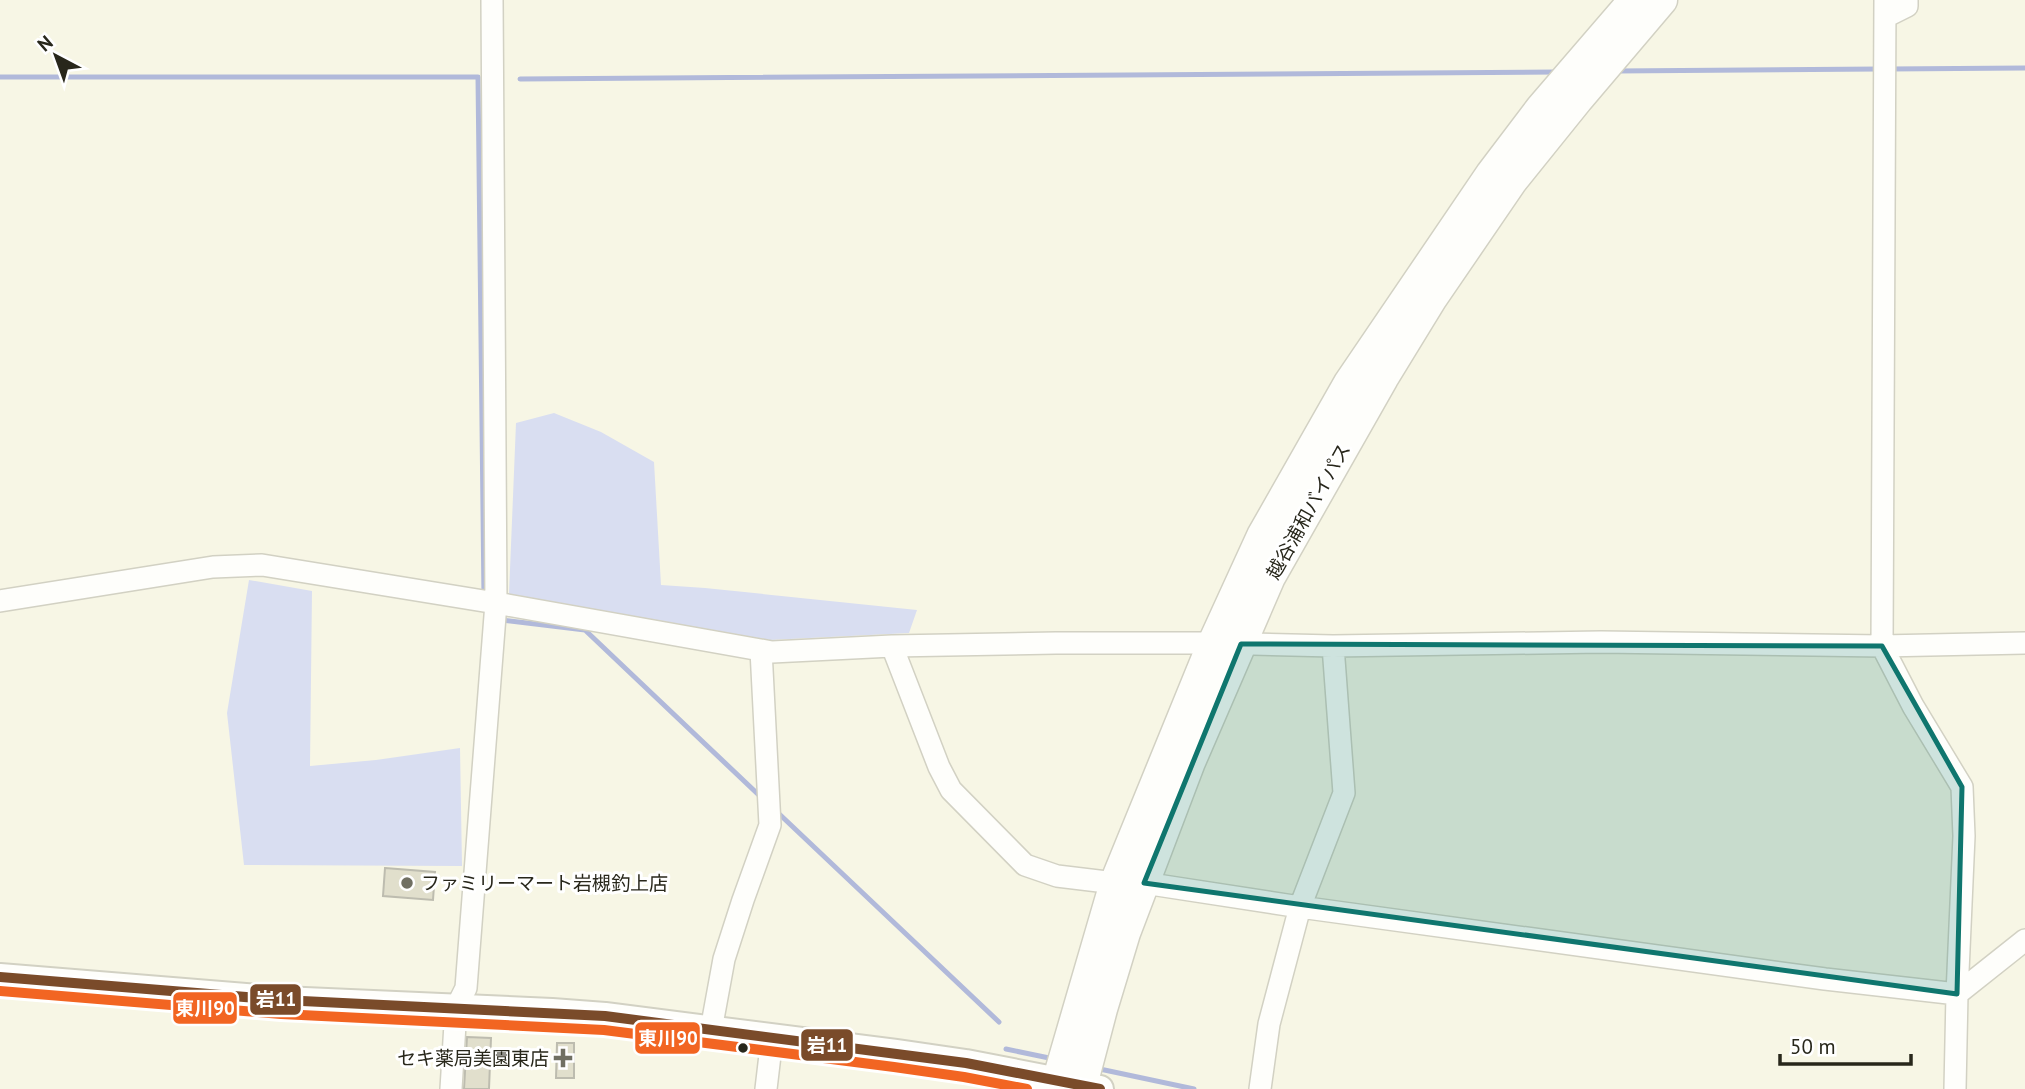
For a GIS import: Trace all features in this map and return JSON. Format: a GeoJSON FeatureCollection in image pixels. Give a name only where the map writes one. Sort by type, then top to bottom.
{"type":"FeatureCollection","features":[{"type":"Feature","properties":{"kind":"highway","name":"越谷浦和バイパス"},"geometry":{"type":"LineString","coordinates":[[1075,1087],[1117,959],[1130,883],[1190,762],[1262,536],[1349,383],[1499,163],[1541,108],[1634,0]]}},
{"type":"Feature","properties":{"kind":"highway","name":"越谷浦和バイパス"},"geometry":{"type":"LineString","coordinates":[[1227,643],[1270,577],[1383,378],[1432,298],[1512,181],[1662,0]]}},
{"type":"Feature","properties":{"kind":"main road"},"geometry":{"type":"LineString","coordinates":[[0,977],[269,999],[552,1012],[966,1063],[1075,1087]]}},
{"type":"Feature","properties":{"kind":"street"},"geometry":{"type":"LineString","coordinates":[[452,1089],[456,1008],[466,988],[496,603],[492,0]]}},
{"type":"Feature","properties":{"kind":"street"},"geometry":{"type":"LineString","coordinates":[[1907,0],[1907,6],[1885,9],[1882,646],[1913,706],[1962,787],[1964,836],[1955,1089]]}},
{"type":"Feature","properties":{"kind":"street"},"geometry":{"type":"LineString","coordinates":[[0,601],[213,567],[262,565],[772,652],[892,646],[1056,643],[1333,646],[1601,642],[1882,646],[2025,643]]}},
{"type":"Feature","properties":{"kind":"street"},"geometry":{"type":"LineString","coordinates":[[892,646],[939,767],[951,789],[1025,865],[1057,876],[1130,883],[1825,979],[1957,993],[2025,940]]}},
{"type":"Feature","properties":{"kind":"street"},"geometry":{"type":"LineString","coordinates":[[1260,1089],[1269,1024],[1300,907],[1344,793],[1333,646]]}},
{"type":"Feature","properties":{"kind":"street"},"geometry":{"type":"LineString","coordinates":[[710,1030],[728,947],[770,825],[761,650]]}},
{"type":"Feature","properties":{"kind":"street"},"geometry":{"type":"LineString","coordinates":[[766,1089],[772,1038]]}},
{"type":"Feature","properties":{"kind":"highlighted area"},"geometry":{"type":"Polygon","coordinates":[[[1241,644],[1882,646],[1962,787],[1957,994],[1144,883],[1241,644]]]}},
{"type":"Feature","properties":{"kind":"shaded area"},"geometry":{"type":"Polygon","coordinates":[[[554,413],[601,432],[654,462],[661,585],[917,610],[909,633],[770,640],[509,594],[516,423],[554,413]]]}},
{"type":"Feature","properties":{"kind":"shaded area"},"geometry":{"type":"Polygon","coordinates":[[[249,580],[312,591],[310,766],[460,748],[462,866],[244,865],[227,713],[249,580]]]}},
{"type":"Feature","properties":{"kind":"building"},"geometry":{"type":"Polygon","coordinates":[[[385,868],[435,872],[433,900],[383,896],[385,868]]]}},
{"type":"Feature","properties":{"kind":"building"},"geometry":{"type":"Polygon","coordinates":[[[467,1037],[491,1038],[489,1089],[464,1089],[467,1037]]]}},
{"type":"Feature","properties":{"kind":"building"},"geometry":{"type":"Polygon","coordinates":[[[557,1043],[574,1043],[574,1078],[556,1078],[557,1043]]]}},
{"type":"Feature","properties":{"kind":"waterway"},"geometry":{"type":"LineString","coordinates":[[1889,69],[2025,68]]}},
{"type":"Feature","properties":{"kind":"waterway"},"geometry":{"type":"LineString","coordinates":[[1616,71],[1879,69]]}},
{"type":"Feature","properties":{"kind":"waterway"},"geometry":{"type":"LineString","coordinates":[[520,79],[1557,72]]}},
{"type":"Feature","properties":{"kind":"waterway"},"geometry":{"type":"LineString","coordinates":[[0,77],[478,77],[484,597]]}},
{"type":"Feature","properties":{"kind":"waterway"},"geometry":{"type":"LineString","coordinates":[[501,620],[585,630],[763,799]]}},
{"type":"Feature","properties":{"kind":"waterway"},"geometry":{"type":"LineString","coordinates":[[775,810],[999,1022]]}},
{"type":"Feature","properties":{"kind":"waterway"},"geometry":{"type":"LineString","coordinates":[[1006,1049],[1054,1059]]}},
{"type":"Feature","properties":{"kind":"waterway"},"geometry":{"type":"LineString","coordinates":[[1095,1068],[1194,1089]]}},
{"type":"Feature","properties":{"kind":"transit line","name":"岩11"},"geometry":{"type":"LineString","coordinates":[[0,977],[282,1000],[605,1016],[966,1063],[1100,1089]]}},
{"type":"Feature","properties":{"kind":"transit line","name":"東川90"},"geometry":{"type":"LineString","coordinates":[[0,991],[281,1014],[604,1030],[894,1067],[1027,1089]]}},
{"type":"Feature","properties":{"kind":"place","name":"ファミリーマート岩槻釣上店"},"geometry":{"type":"Point","coordinates":[407,883]}},
{"type":"Feature","properties":{"kind":"place","name":"セキ薬局美園東店"},"geometry":{"type":"Point","coordinates":[563,1058]}}]}
